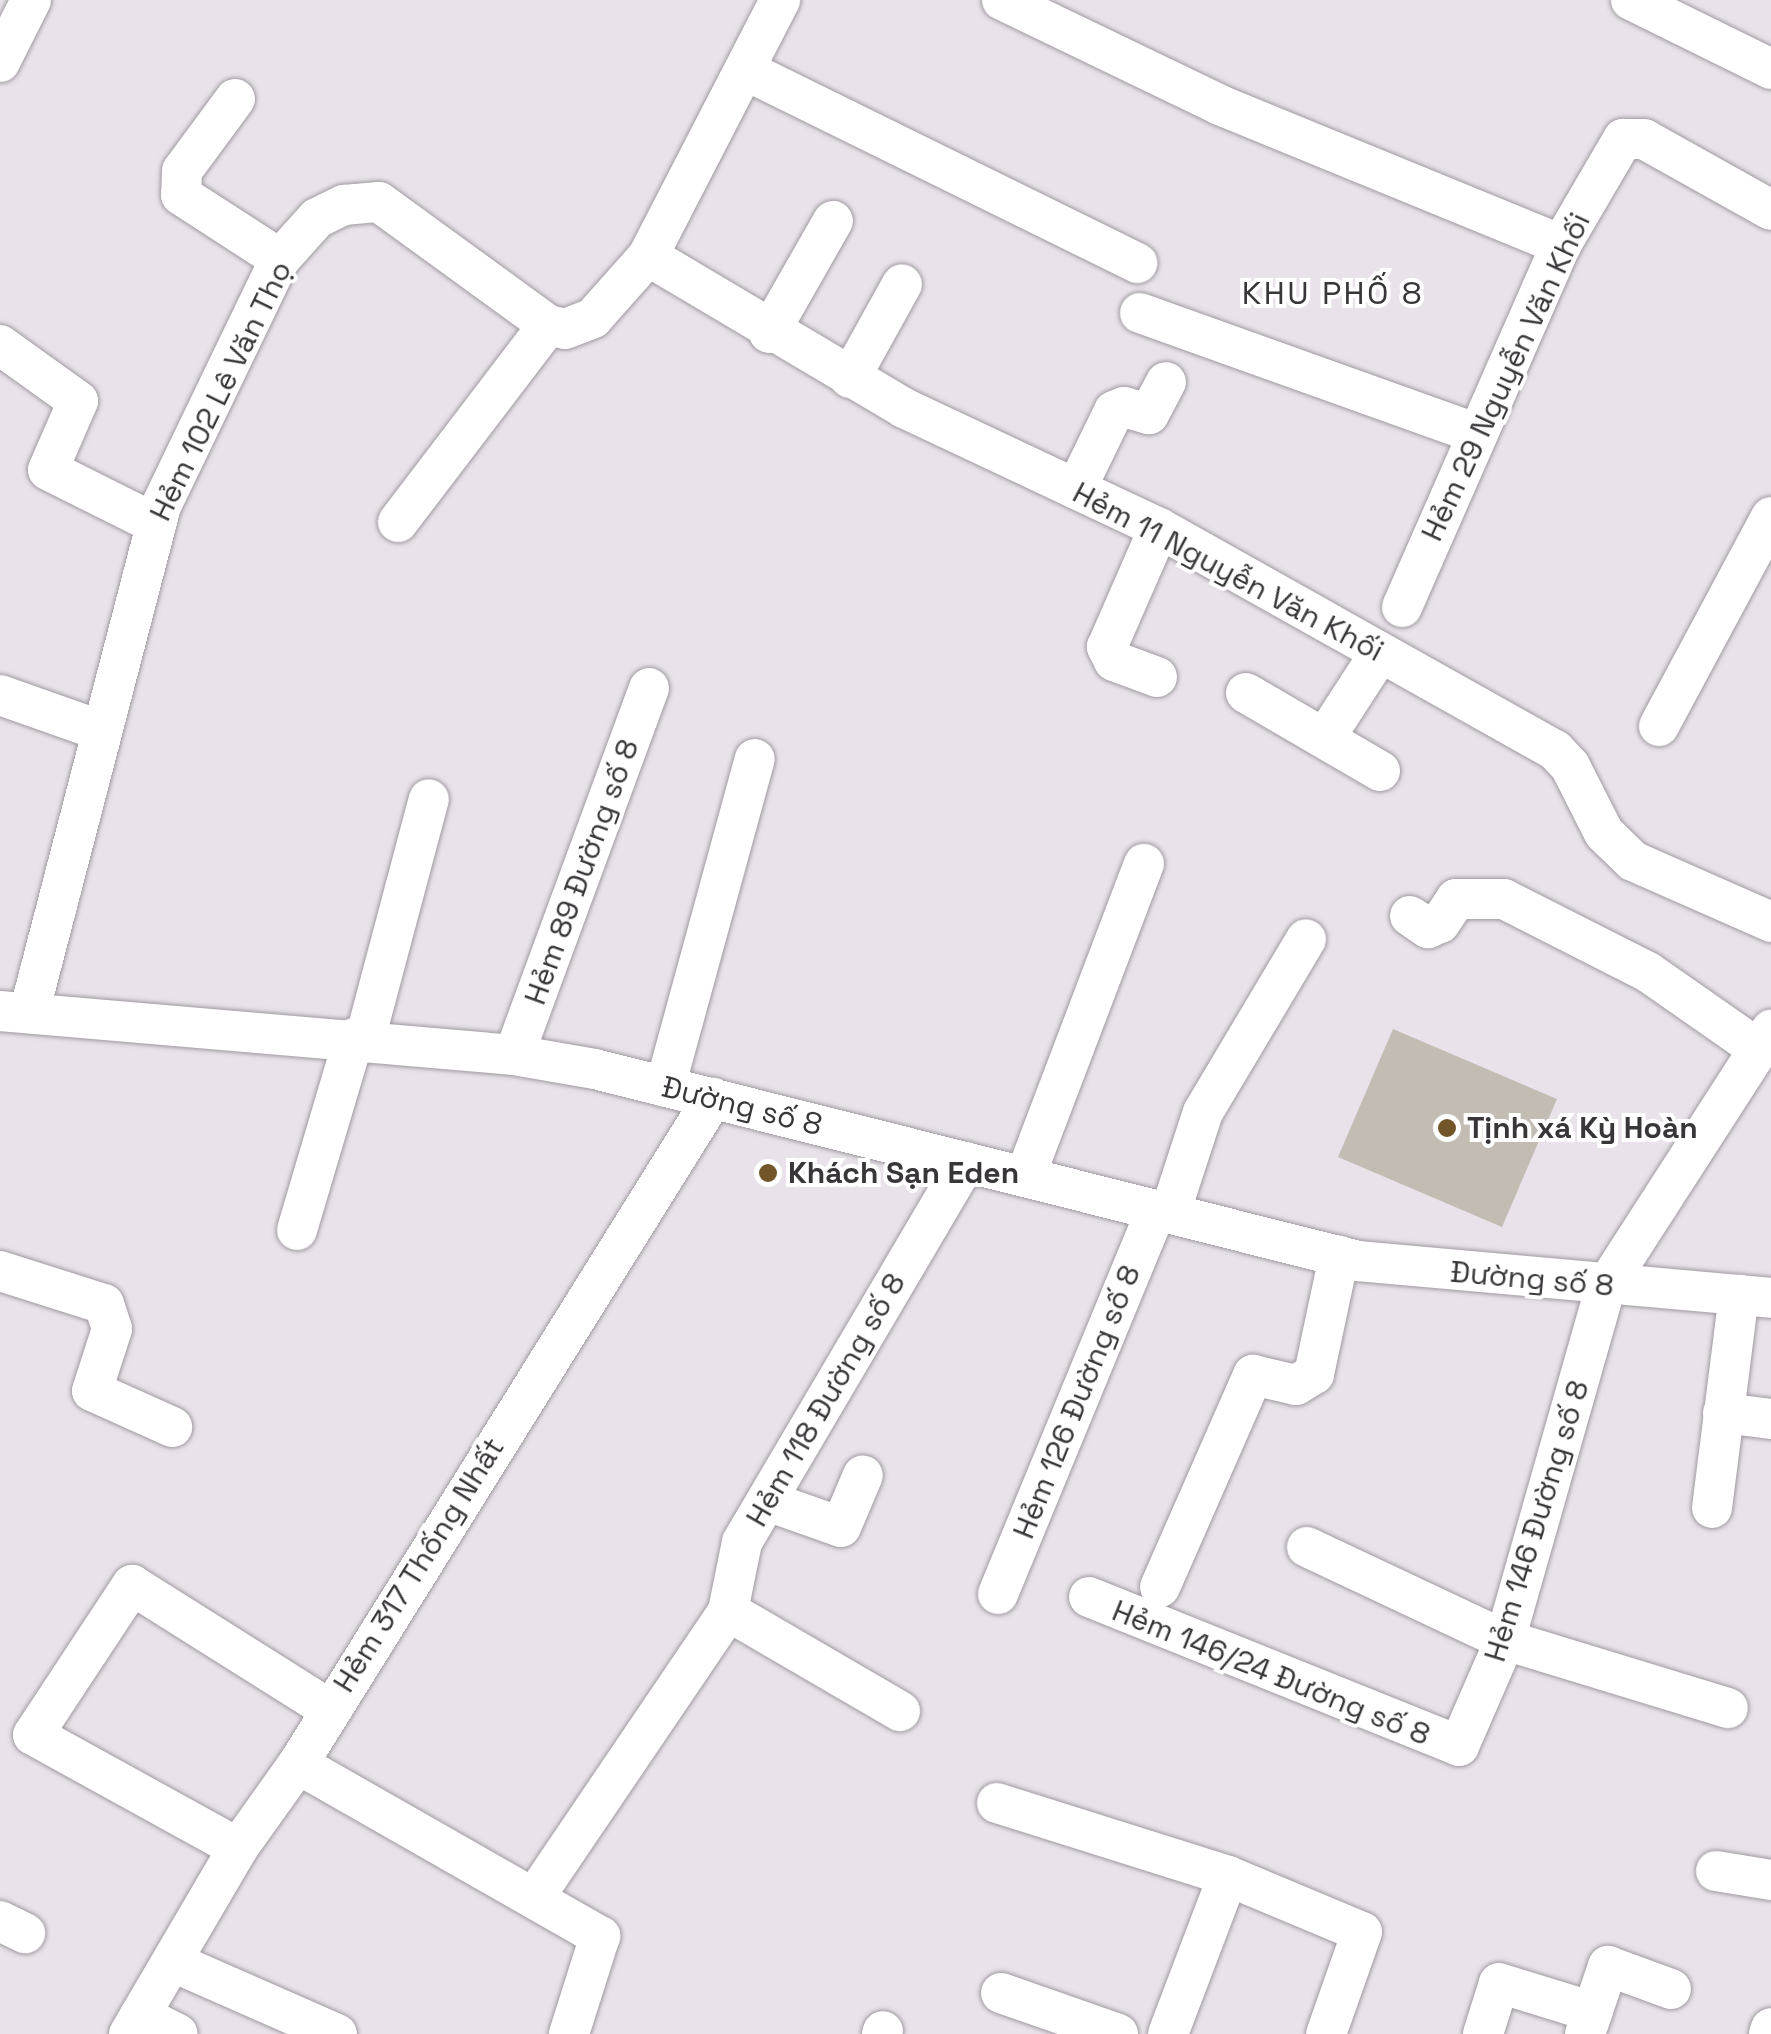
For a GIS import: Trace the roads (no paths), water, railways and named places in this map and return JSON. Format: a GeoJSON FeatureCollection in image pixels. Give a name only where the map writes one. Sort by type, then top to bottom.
{"type":"FeatureCollection","features":[{"type":"Feature","properties":{"kind":"street"},"geometry":{"type":"LineString","coordinates":[[0,62],[31,0]]}},
{"type":"Feature","properties":{"kind":"street"},"geometry":{"type":"LineString","coordinates":[[398,522],[548,326],[565,329],[593,318],[648,256],[780,0]]}},
{"type":"Feature","properties":{"kind":"street"},"geometry":{"type":"LineString","coordinates":[[1002,0],[1220,105],[1561,245]]}},
{"type":"Feature","properties":{"kind":"street"},"geometry":{"type":"LineString","coordinates":[[1630,0],[1771,69]]}},
{"type":"Feature","properties":{"kind":"street"},"geometry":{"type":"LineString","coordinates":[[746,71],[1136,263]]}},
{"type":"Feature","properties":{"kind":"street"},"geometry":{"type":"LineString","coordinates":[[235,99],[182,171],[181,196],[280,259]]}},
{"type":"Feature","properties":{"kind":"street","name":"Hẻm 29 Nguyễn Văn Khối"},"geometry":{"type":"LineString","coordinates":[[1402,608],[1475,433],[1561,245],[1623,138],[1644,139],[1771,210]]}},
{"type":"Feature","properties":{"kind":"street","name":"Hẻm 102 Lê Văn Thọ"},"geometry":{"type":"LineString","coordinates":[[14,1012],[100,730],[156,524],[280,259],[317,218],[344,205],[379,202],[548,326]]}},
{"type":"Feature","properties":{"kind":"street"},"geometry":{"type":"LineString","coordinates":[[769,333],[833,221]]}},
{"type":"Feature","properties":{"kind":"street","name":"Hẻm 11 Nguyễn Văn Khối"},"geometry":{"type":"LineString","coordinates":[[648,256],[769,333],[850,378],[1159,528],[1555,750],[1570,766],[1604,834],[1633,862],[1771,922]]}},
{"type":"Feature","properties":{"kind":"street"},"geometry":{"type":"LineString","coordinates":[[850,378],[902,284]]}},
{"type":"Feature","properties":{"kind":"street"},"geometry":{"type":"LineString","coordinates":[[1140,313],[1475,433]]}},
{"type":"Feature","properties":{"kind":"street"},"geometry":{"type":"LineString","coordinates":[[0,345],[78,401],[48,470],[156,524]]}},
{"type":"Feature","properties":{"kind":"street"},"geometry":{"type":"LineString","coordinates":[[1076,488],[1114,411],[1149,414],[1166,382]]}},
{"type":"Feature","properties":{"kind":"street"},"geometry":{"type":"LineString","coordinates":[[1658,726],[1771,516]]}},
{"type":"Feature","properties":{"kind":"street"},"geometry":{"type":"LineString","coordinates":[[1157,677],[1114,660],[1107,647],[1159,528]]}},
{"type":"Feature","properties":{"kind":"street"},"geometry":{"type":"LineString","coordinates":[[1326,736],[1380,653]]}},
{"type":"Feature","properties":{"kind":"street","name":"Hẻm 89 Đường số 8"},"geometry":{"type":"LineString","coordinates":[[514,1055],[649,688]]}},
{"type":"Feature","properties":{"kind":"street"},"geometry":{"type":"LineString","coordinates":[[1246,693],[1326,736],[1380,771]]}},
{"type":"Feature","properties":{"kind":"street"},"geometry":{"type":"LineString","coordinates":[[0,695],[100,730]]}},
{"type":"Feature","properties":{"kind":"street"},"geometry":{"type":"LineString","coordinates":[[665,1087],[754,759]]}},
{"type":"Feature","properties":{"kind":"street"},"geometry":{"type":"LineString","coordinates":[[297,1230],[360,1038],[428,800]]}},
{"type":"Feature","properties":{"kind":"street"},"geometry":{"type":"LineString","coordinates":[[1025,1178],[1144,864]]}},
{"type":"Feature","properties":{"kind":"street"},"geometry":{"type":"LineString","coordinates":[[1410,916],[1428,928],[1440,924],[1456,899],[1504,899],[1648,972],[1764,1040]]}},
{"type":"Feature","properties":{"kind":"street","name":"Hẻm 126 Đường số 8"},"geometry":{"type":"LineString","coordinates":[[998,1594],[1203,1112],[1306,939]]}},
{"type":"Feature","properties":{"kind":"street","name":"Đường số 8"},"geometry":{"type":"LineString","coordinates":[[14,1012],[360,1038],[514,1055],[714,1098],[1339,1256],[1606,1286],[1755,1297]]}},
{"type":"Feature","properties":{"kind":"street","name":"Hẻm 146 Đường số 8"},"geometry":{"type":"LineString","coordinates":[[1454,1748],[1462,1742],[1505,1640],[1606,1286],[1764,1040]]}},
{"type":"Feature","properties":{"kind":"street","name":"Hẻm 317 Thống Nhất"},"geometry":{"type":"LineString","coordinates":[[135,2025],[238,1848],[298,1764],[714,1098]]}},
{"type":"Feature","properties":{"kind":"street","name":"Hẻm 118 Đường số 8"},"geometry":{"type":"LineString","coordinates":[[536,1895],[728,1611],[742,1542],[966,1162]]}},
{"type":"Feature","properties":{"kind":"street"},"geometry":{"type":"LineString","coordinates":[[1160,1587],[1252,1374],[1296,1386],[1314,1374],[1339,1256]]}},
{"type":"Feature","properties":{"kind":"street"},"geometry":{"type":"LineString","coordinates":[[0,1271],[104,1304],[112,1328],[92,1391],[172,1427]]}},
{"type":"Feature","properties":{"kind":"street"},"geometry":{"type":"LineString","coordinates":[[1712,1508],[1723,1413],[1755,1297]]}},
{"type":"Feature","properties":{"kind":"street"},"geometry":{"type":"LineString","coordinates":[[1723,1413],[1771,1419]]}},
{"type":"Feature","properties":{"kind":"street"},"geometry":{"type":"LineString","coordinates":[[766,1501],[841,1527],[862,1475]]}},
{"type":"Feature","properties":{"kind":"street"},"geometry":{"type":"LineString","coordinates":[[1307,1547],[1505,1640],[1728,1708]]}},
{"type":"Feature","properties":{"kind":"street"},"geometry":{"type":"LineString","coordinates":[[238,1848],[33,1735],[132,1585],[329,1709]]}},
{"type":"Feature","properties":{"kind":"street","name":"Hẻm 146/24 Đường số 8"},"geometry":{"type":"LineString","coordinates":[[1088,1597],[1454,1748]]}},
{"type":"Feature","properties":{"kind":"street"},"geometry":{"type":"LineString","coordinates":[[728,1611],[900,1711]]}},
{"type":"Feature","properties":{"kind":"street"},"geometry":{"type":"LineString","coordinates":[[298,1764],[536,1895],[600,1936],[568,2034]]}},
{"type":"Feature","properties":{"kind":"street"},"geometry":{"type":"LineString","coordinates":[[998,1803],[1228,1876],[1362,1932],[1326,2034]]}},
{"type":"Feature","properties":{"kind":"street"},"geometry":{"type":"LineString","coordinates":[[1716,1872],[1771,1880]]}},
{"type":"Feature","properties":{"kind":"street"},"geometry":{"type":"LineString","coordinates":[[1168,2034],[1228,1876]]}},
{"type":"Feature","properties":{"kind":"street"},"geometry":{"type":"LineString","coordinates":[[173,1962],[337,2034]]}},
{"type":"Feature","properties":{"kind":"street"},"geometry":{"type":"LineString","coordinates":[[1483,2034],[1499,1983],[1589,2023],[1608,1966],[1672,1990]]}},
{"type":"Feature","properties":{"kind":"street"},"geometry":{"type":"LineString","coordinates":[[1001,1992],[1118,2034]]}},
{"type":"Feature","properties":{"kind":"street"},"geometry":{"type":"LineString","coordinates":[[135,2025],[178,2034]]}},
{"type":"Feature","properties":{"kind":"place","name":"Tịnh xá Kỳ Hoàn"},"geometry":{"type":"Point","coordinates":[1447,1128]}},
{"type":"Feature","properties":{"kind":"place","name":"Khách Sạn Eden"},"geometry":{"type":"Point","coordinates":[768,1173]}},
{"type":"Feature","properties":{"kind":"district","name":"KHU PHỐ 8"},"geometry":{"type":"Point","coordinates":[1333,293]}}]}
